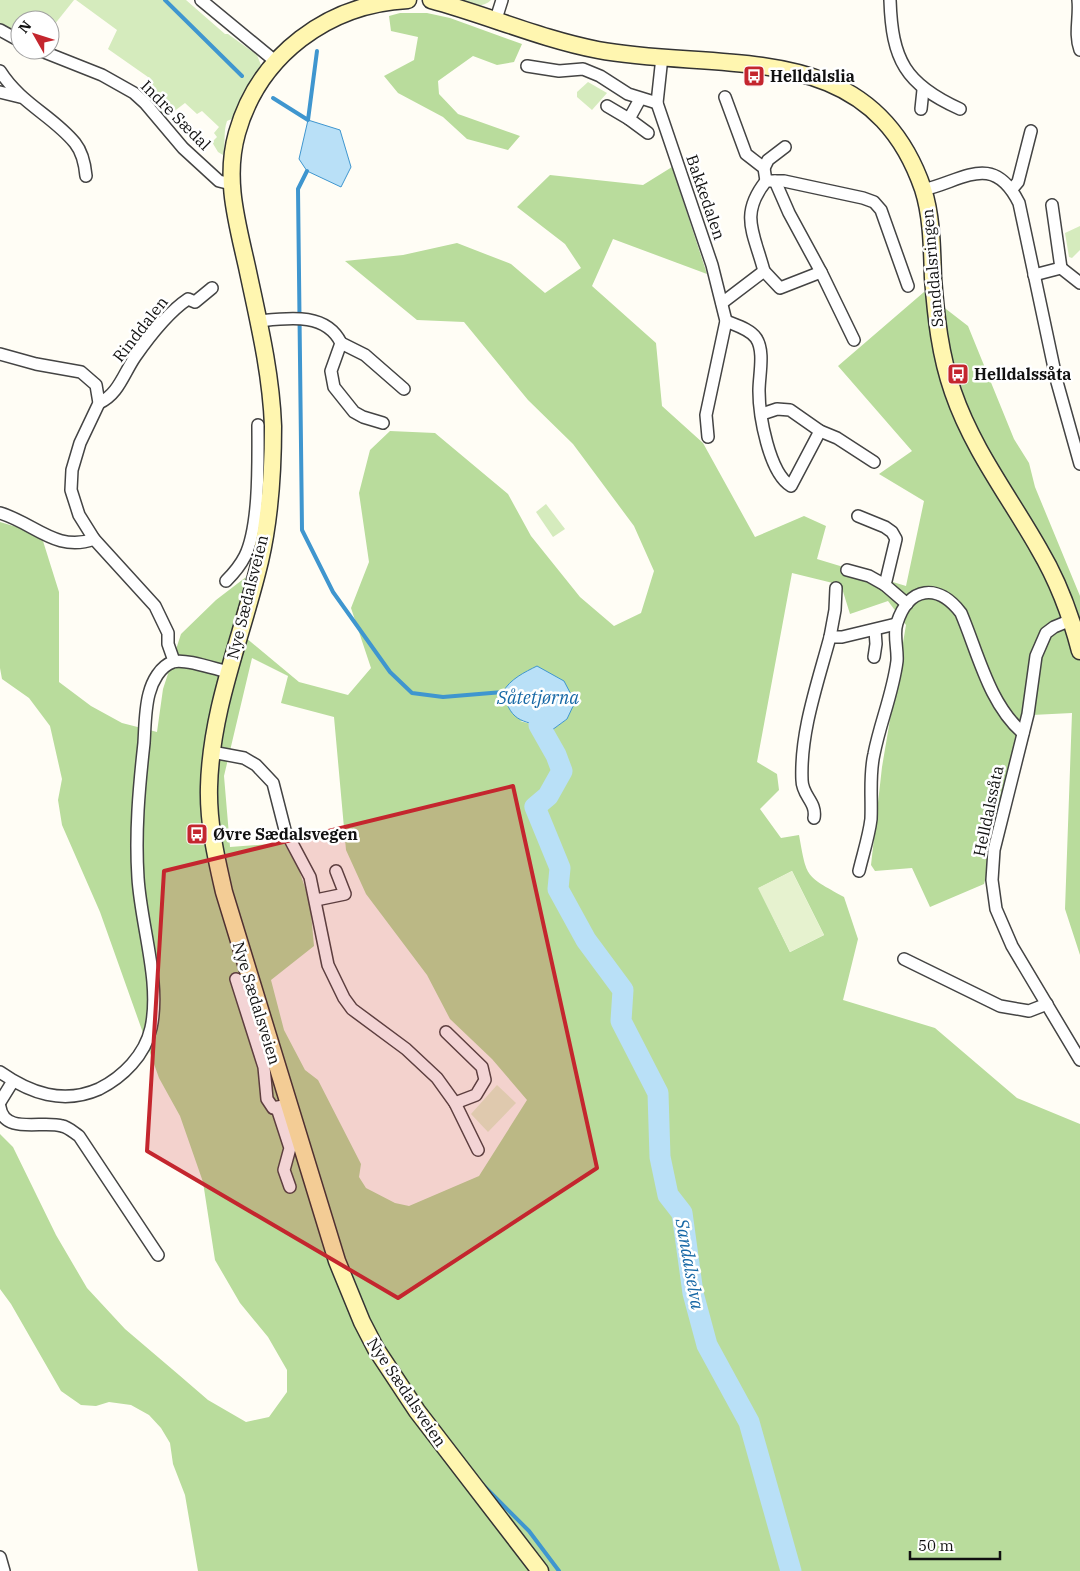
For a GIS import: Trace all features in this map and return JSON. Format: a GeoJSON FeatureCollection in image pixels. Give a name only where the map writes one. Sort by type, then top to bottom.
{"type":"FeatureCollection","features":[{"type":"Feature","properties":{"kind":"main road","name":"Nye Sædalsveien"},"geometry":{"type":"LineString","coordinates":[[408,0],[372,4],[335,17],[301,37],[275,61],[254,92],[237,132],[233,151],[231,184],[234,212],[266,354],[272,424],[271,481],[260,559],[217,717],[212,752],[210,814],[219,870],[283,1107],[337,1261],[376,1349],[417,1412],[540,1571]]}},
{"type":"Feature","properties":{"kind":"main road"},"geometry":{"type":"LineString","coordinates":[[431,0],[496,19]]}},
{"type":"Feature","properties":{"kind":"main road","name":"Sanddalsringen"},"geometry":{"type":"LineString","coordinates":[[496,19],[572,44],[600,50],[778,68],[813,75],[860,101],[887,126],[909,159],[923,190],[931,238],[937,322],[951,386],[979,452],[1040,550],[1071,620],[1080,652]]}},
{"type":"Feature","properties":{"kind":"street"},"geometry":{"type":"LineString","coordinates":[[201,0],[275,61]]}},
{"type":"Feature","properties":{"kind":"street"},"geometry":{"type":"LineString","coordinates":[[496,19],[502,0]]}},
{"type":"Feature","properties":{"kind":"street"},"geometry":{"type":"LineString","coordinates":[[890,0],[895,49],[910,74],[923,90],[960,109]]}},
{"type":"Feature","properties":{"kind":"street"},"geometry":{"type":"LineString","coordinates":[[1078,0],[1080,7],[1077,41],[1080,50]]}},
{"type":"Feature","properties":{"kind":"street","name":"Bakkedalen"},"geometry":{"type":"LineString","coordinates":[[662,57],[657,102],[712,265],[726,321],[706,415],[708,437]]}},
{"type":"Feature","properties":{"kind":"street","name":"Indre Sædal"},"geometry":{"type":"LineString","coordinates":[[60,58],[102,75],[134,93],[145,102],[183,148],[219,181],[231,184]]}},
{"type":"Feature","properties":{"kind":"street"},"geometry":{"type":"LineString","coordinates":[[527,66],[559,71],[583,69],[600,76],[640,100],[657,102]]}},
{"type":"Feature","properties":{"kind":"street"},"geometry":{"type":"LineString","coordinates":[[0,71],[20,97],[76,144],[84,160],[86,176]]}},
{"type":"Feature","properties":{"kind":"street"},"geometry":{"type":"LineString","coordinates":[[921,109],[923,90]]}},
{"type":"Feature","properties":{"kind":"street"},"geometry":{"type":"LineString","coordinates":[[0,92],[20,97]]}},
{"type":"Feature","properties":{"kind":"street"},"geometry":{"type":"LineString","coordinates":[[724,98],[746,154],[764,168],[821,272],[854,340]]}},
{"type":"Feature","properties":{"kind":"street"},"geometry":{"type":"LineString","coordinates":[[629,119],[640,100]]}},
{"type":"Feature","properties":{"kind":"street"},"geometry":{"type":"LineString","coordinates":[[607,106],[648,133]]}},
{"type":"Feature","properties":{"kind":"street"},"geometry":{"type":"LineString","coordinates":[[1012,189],[1018,182],[1031,131]]}},
{"type":"Feature","properties":{"kind":"street"},"geometry":{"type":"LineString","coordinates":[[764,168],[768,160],[785,147]]}},
{"type":"Feature","properties":{"kind":"street"},"geometry":{"type":"LineString","coordinates":[[923,190],[968,174],[988,174],[1001,179],[1012,189],[1019,204],[1057,382],[1080,464]]}},
{"type":"Feature","properties":{"kind":"street"},"geometry":{"type":"LineString","coordinates":[[771,181],[864,198],[874,202],[881,210],[908,286]]}},
{"type":"Feature","properties":{"kind":"street","name":"Bakkedalen"},"geometry":{"type":"LineString","coordinates":[[764,271],[749,215],[754,196],[771,181]]}},
{"type":"Feature","properties":{"kind":"street"},"geometry":{"type":"LineString","coordinates":[[1052,205],[1061,268],[1080,283]]}},
{"type":"Feature","properties":{"kind":"street"},"geometry":{"type":"LineString","coordinates":[[1034,275],[1061,268]]}},
{"type":"Feature","properties":{"kind":"street"},"geometry":{"type":"LineString","coordinates":[[722,303],[764,271],[780,288],[821,272]]}},
{"type":"Feature","properties":{"kind":"street","name":"Rinddalen"},"geometry":{"type":"LineString","coordinates":[[174,661],[168,644],[168,634],[156,606],[94,539],[79,515],[71,490],[72,470],[80,443],[99,404],[106,400],[117,388],[134,358],[168,316],[188,299],[195,302],[212,288]]}},
{"type":"Feature","properties":{"kind":"street"},"geometry":{"type":"LineString","coordinates":[[259,321],[300,319],[330,326],[341,343],[365,355],[404,389]]}},
{"type":"Feature","properties":{"kind":"street"},"geometry":{"type":"LineString","coordinates":[[726,321],[746,330],[756,338],[760,350],[759,394],[771,454],[783,481],[791,486],[820,430]]}},
{"type":"Feature","properties":{"kind":"street"},"geometry":{"type":"LineString","coordinates":[[341,343],[331,371],[334,387],[354,412],[383,423]]}},
{"type":"Feature","properties":{"kind":"street"},"geometry":{"type":"LineString","coordinates":[[0,354],[36,364],[81,372],[96,385],[99,404]]}},
{"type":"Feature","properties":{"kind":"street"},"geometry":{"type":"LineString","coordinates":[[762,414],[777,409],[790,410],[874,462]]}},
{"type":"Feature","properties":{"kind":"street"},"geometry":{"type":"LineString","coordinates":[[226,581],[245,556],[251,536],[258,468],[258,425]]}},
{"type":"Feature","properties":{"kind":"street"},"geometry":{"type":"LineString","coordinates":[[0,513],[29,524],[58,541],[81,544],[94,539]]}},
{"type":"Feature","properties":{"kind":"street"},"geometry":{"type":"LineString","coordinates":[[858,516],[885,527],[892,532],[896,539],[885,585]]}},
{"type":"Feature","properties":{"kind":"street"},"geometry":{"type":"LineString","coordinates":[[846,570],[869,576],[885,585],[907,604]]}},
{"type":"Feature","properties":{"kind":"street"},"geometry":{"type":"LineString","coordinates":[[814,818],[814,805],[804,790],[803,765],[810,714],[830,637],[835,610],[836,588]]}},
{"type":"Feature","properties":{"kind":"street"},"geometry":{"type":"LineString","coordinates":[[859,871],[871,820],[873,756],[897,660],[896,624],[907,604],[917,596],[930,591],[943,594],[952,601],[961,612],[996,700],[1005,715],[1023,733]]}},
{"type":"Feature","properties":{"kind":"street","name":"Helldalssåta"},"geometry":{"type":"LineString","coordinates":[[1071,620],[1054,627],[1046,634],[1040,644],[1023,733],[994,850],[992,880],[996,909],[1005,930],[1080,1060]]}},
{"type":"Feature","properties":{"kind":"street"},"geometry":{"type":"LineString","coordinates":[[830,637],[842,638],[896,624]]}},
{"type":"Feature","properties":{"kind":"street"},"geometry":{"type":"LineString","coordinates":[[874,657],[876,644],[875,630]]}},
{"type":"Feature","properties":{"kind":"street"},"geometry":{"type":"LineString","coordinates":[[0,1072],[37,1093],[50,1096],[78,1096],[93,1091],[118,1077],[130,1067],[146,1043],[153,1013],[152,990],[138,879],[137,822],[148,695],[158,673],[166,665],[174,661],[228,672]]}},
{"type":"Feature","properties":{"kind":"street"},"geometry":{"type":"LineString","coordinates":[[212,752],[244,758],[266,774],[273,783],[285,830],[303,860],[316,900],[328,965],[344,998],[352,1009],[423,1063],[437,1078],[455,1103],[478,1150]]}},
{"type":"Feature","properties":{"kind":"street"},"geometry":{"type":"LineString","coordinates":[[316,900],[345,894],[336,871]]}},
{"type":"Feature","properties":{"kind":"street"},"geometry":{"type":"LineString","coordinates":[[904,959],[1000,1006],[1029,1011],[1047,1004]]}},
{"type":"Feature","properties":{"kind":"street","name":"Nye Sædalsveien"},"geometry":{"type":"LineString","coordinates":[[236,979],[264,1067],[267,1099],[270,1104],[283,1107],[290,1148],[284,1170],[290,1187]]}},
{"type":"Feature","properties":{"kind":"street"},"geometry":{"type":"LineString","coordinates":[[446,1032],[482,1067],[485,1080],[476,1095],[455,1103]]}},
{"type":"Feature","properties":{"kind":"street"},"geometry":{"type":"LineString","coordinates":[[0,1102],[13,1081]]}},
{"type":"Feature","properties":{"kind":"street"},"geometry":{"type":"LineString","coordinates":[[0,1107],[4,1116],[16,1124],[57,1125],[70,1129],[79,1136],[158,1255]]}},
{"type":"Feature","properties":{"kind":"street"},"geometry":{"type":"LineString","coordinates":[[0,1556],[4,1571]]}},
{"type":"Feature","properties":{"kind":"highlighted area"},"geometry":{"type":"Polygon","coordinates":[[[513,786],[597,1168],[398,1298],[147,1151],[164,871],[513,786]]]}},
{"type":"Feature","properties":{"kind":"green space"},"geometry":{"type":"Polygon","coordinates":[[[0,0],[74,0],[60,18],[60,10],[10,10],[10,30],[0,25],[0,0]]]}},
{"type":"Feature","properties":{"kind":"green space"},"geometry":{"type":"Polygon","coordinates":[[[76,0],[186,0],[225,34],[228,34],[257,55],[261,65],[243,95],[234,118],[227,121],[223,155],[218,152],[212,142],[217,137],[214,133],[219,127],[202,111],[197,114],[185,103],[164,119],[140,91],[148,77],[108,49],[117,30],[76,0]]]}},
{"type":"Feature","properties":{"kind":"green space"},"geometry":{"type":"Polygon","coordinates":[[[458,0],[491,0],[483,5],[479,5],[458,0]]]}},
{"type":"Feature","properties":{"kind":"green space"},"geometry":{"type":"Polygon","coordinates":[[[400,13],[427,13],[450,18],[522,44],[514,62],[497,65],[473,56],[438,81],[439,94],[458,114],[520,136],[508,150],[467,139],[443,117],[398,93],[384,76],[414,60],[418,37],[391,31],[389,16],[400,13]]]}},
{"type":"Feature","properties":{"kind":"green space"},"geometry":{"type":"Polygon","coordinates":[[[588,82],[607,93],[592,110],[577,97],[577,92],[588,82]]]}},
{"type":"Feature","properties":{"kind":"green space"},"geometry":{"type":"Polygon","coordinates":[[[672,167],[707,274],[613,239],[592,286],[656,343],[662,406],[703,443],[755,537],[804,516],[826,526],[817,559],[906,586],[924,501],[879,474],[912,451],[838,366],[924,292],[968,326],[1014,439],[1029,463],[1035,487],[1080,596],[1080,955],[1065,909],[1072,713],[1032,715],[984,884],[930,907],[912,868],[875,871],[871,865],[882,767],[906,625],[888,601],[850,614],[841,585],[792,573],[757,762],[777,774],[779,790],[760,809],[781,838],[799,835],[806,868],[810,874],[822,884],[844,897],[858,939],[843,1000],[935,1028],[1017,1098],[1080,1124],[1080,1571],[198,1571],[185,1495],[173,1464],[170,1443],[161,1428],[149,1415],[131,1405],[109,1402],[96,1406],[81,1405],[61,1391],[11,1304],[0,1289],[0,1134],[13,1147],[56,1235],[87,1288],[125,1329],[208,1400],[246,1422],[269,1417],[287,1392],[287,1370],[268,1337],[240,1303],[215,1260],[203,1182],[180,1116],[159,1078],[100,912],[62,825],[58,800],[62,779],[50,726],[29,698],[2,679],[0,668],[0,522],[27,530],[43,541],[59,592],[59,682],[91,706],[122,723],[157,732],[163,689],[181,634],[216,600],[246,577],[233,627],[299,682],[348,695],[371,668],[351,608],[369,562],[359,493],[370,450],[390,431],[435,433],[508,494],[531,536],[580,597],[614,626],[641,613],[654,571],[634,526],[573,444],[528,400],[464,322],[417,320],[345,261],[403,255],[457,243],[511,264],[545,293],[581,268],[565,244],[517,207],[550,175],[643,185],[672,167]],[[252,658],[224,776],[230,847],[284,843],[299,870],[310,902],[314,946],[271,980],[284,1030],[305,1070],[318,1080],[361,1164],[359,1177],[366,1188],[395,1203],[409,1206],[479,1176],[527,1100],[492,1059],[450,1019],[427,975],[366,894],[346,850],[334,717],[281,703],[288,676],[252,658]],[[567,719],[520,721],[552,730],[567,719]],[[792,871],[759,888],[790,952],[824,935],[792,871]]]}},
{"type":"Feature","properties":{"kind":"green space"},"geometry":{"type":"Polygon","coordinates":[[[1080,226],[1080,250],[1072,258],[1069,257],[1065,233],[1080,226]]]}},
{"type":"Feature","properties":{"kind":"green space"},"geometry":{"type":"Polygon","coordinates":[[[546,504],[565,529],[553,537],[536,512],[546,504]]]}},
{"type":"Feature","properties":{"kind":"green space"},"geometry":{"type":"Polygon","coordinates":[[[792,871],[824,935],[790,952],[758,888],[792,871]]]}},
{"type":"Feature","properties":{"kind":"green space"},"geometry":{"type":"Polygon","coordinates":[[[497,1085],[516,1103],[488,1132],[471,1114],[497,1085]]]}},
{"type":"Feature","properties":{"kind":"water"},"geometry":{"type":"Polygon","coordinates":[[[308,120],[340,130],[351,167],[341,187],[307,171],[299,159],[308,120]]]}},
{"type":"Feature","properties":{"kind":"water","name":"Såtetjørna"},"geometry":{"type":"Polygon","coordinates":[[[537,666],[564,681],[575,702],[567,719],[552,730],[520,720],[511,711],[503,692],[506,687],[523,673],[537,666]]]}},
{"type":"Feature","properties":{"kind":"waterway"},"geometry":{"type":"LineString","coordinates":[[165,0],[242,76]]}},
{"type":"Feature","properties":{"kind":"waterway"},"geometry":{"type":"LineString","coordinates":[[273,98],[308,120],[317,51]]}},
{"type":"Feature","properties":{"kind":"waterway"},"geometry":{"type":"LineString","coordinates":[[307,171],[298,189],[302,530],[333,592],[390,672],[412,693],[443,697],[503,692]]}},
{"type":"Feature","properties":{"kind":"waterway","name":"Sandalselva"},"geometry":{"type":"LineString","coordinates":[[539,725],[556,755],[562,771],[548,796],[535,807],[560,868],[558,889],[586,940],[623,990],[621,1021],[658,1093],[660,1157],[668,1195],[682,1213],[693,1293],[707,1345],[749,1422],[791,1571]]}},
{"type":"Feature","properties":{"kind":"waterway"},"geometry":{"type":"LineString","coordinates":[[482,1484],[529,1531],[559,1571]]}},
{"type":"Feature","properties":{"kind":"place","name":"Helldalslia"},"geometry":{"type":"Point","coordinates":[754,76]}},
{"type":"Feature","properties":{"kind":"place","name":"Helldalssåta"},"geometry":{"type":"Point","coordinates":[958,374]}},
{"type":"Feature","properties":{"kind":"place","name":"Øvre Sædalsvegen"},"geometry":{"type":"Point","coordinates":[197,834]}}]}
